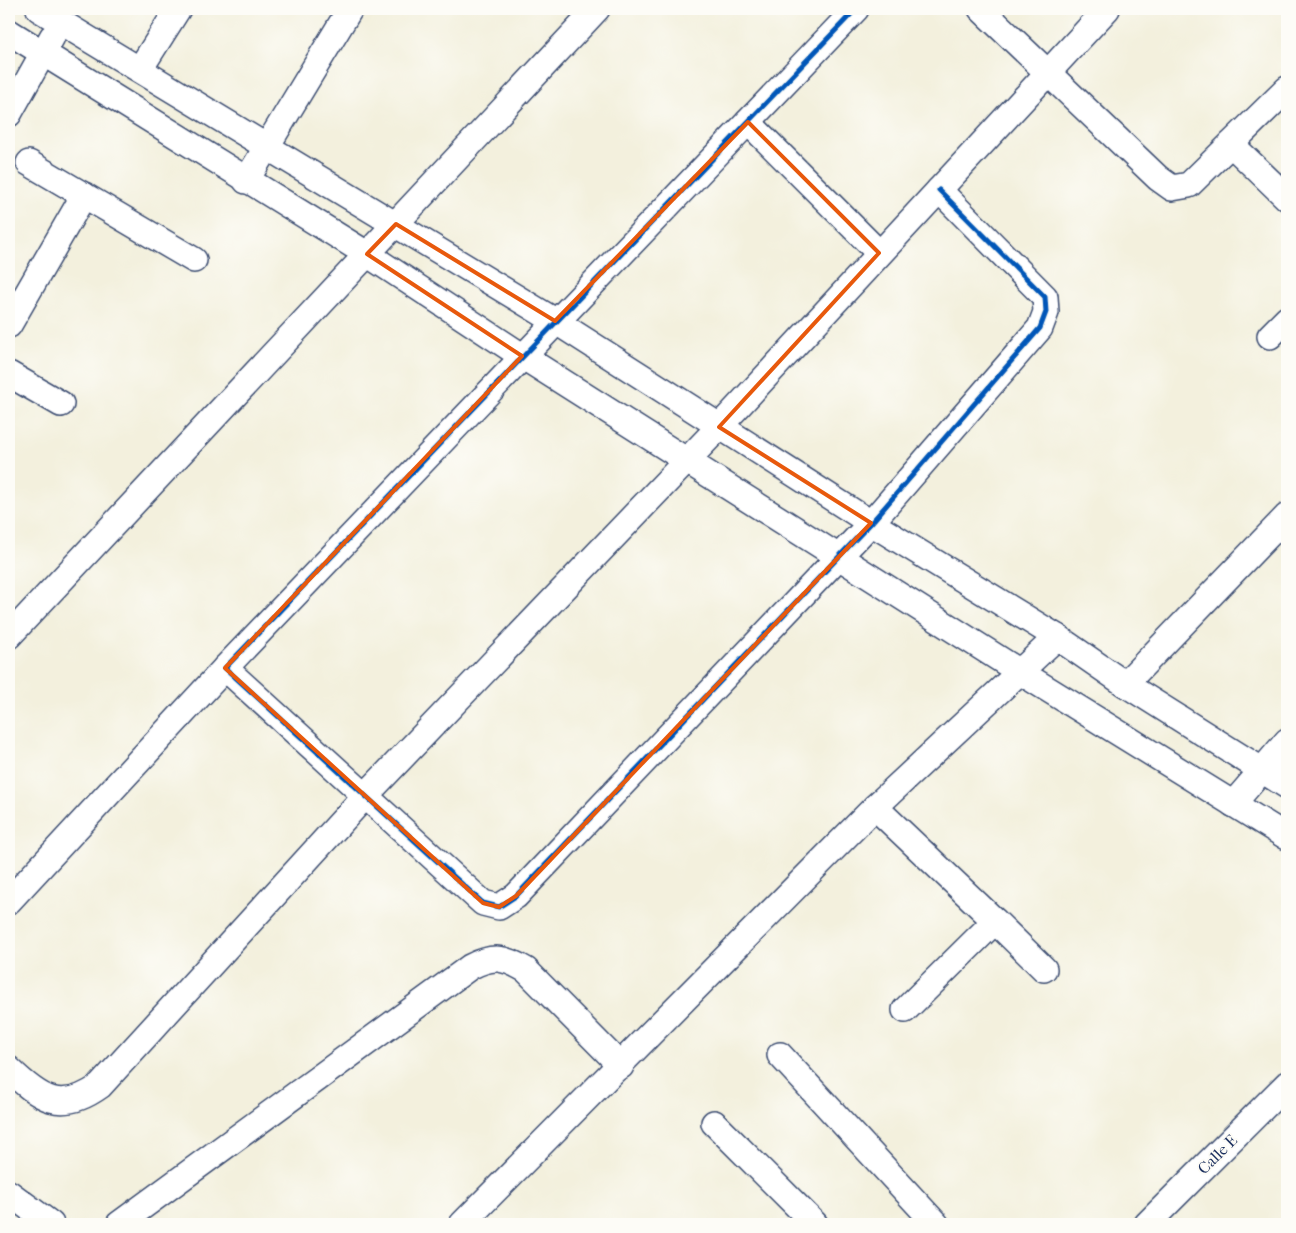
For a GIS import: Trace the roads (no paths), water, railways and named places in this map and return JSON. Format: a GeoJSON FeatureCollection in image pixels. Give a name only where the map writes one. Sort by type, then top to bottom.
{"type":"FeatureCollection","features":[{"type":"Feature","properties":{"kind":"street"},"geometry":{"type":"LineString","coordinates":[[140,70],[178,9]]}},
{"type":"Feature","properties":{"kind":"street"},"geometry":{"type":"LineString","coordinates":[[246,181],[350,9]]}},
{"type":"Feature","properties":{"kind":"street"},"geometry":{"type":"LineString","coordinates":[[9,636],[597,9]]}},
{"type":"Feature","properties":{"kind":"street"},"geometry":{"type":"LineString","coordinates":[[9,901],[225,668],[555,321],[856,9]]}},
{"type":"Feature","properties":{"kind":"street"},"geometry":{"type":"LineString","coordinates":[[981,9],[1158,178],[1172,188],[1189,185],[1287,88]]}},
{"type":"Feature","properties":{"kind":"street"},"geometry":{"type":"LineString","coordinates":[[9,1069],[27,1087],[39,1094],[65,1102],[83,1098],[100,1086],[365,796],[719,427],[1047,71],[1107,9]]}},
{"type":"Feature","properties":{"kind":"street"},"geometry":{"type":"LineString","coordinates":[[9,114],[44,53],[55,13],[140,70],[555,321],[871,523],[1057,637],[1125,684],[1287,786]]}},
{"type":"Feature","properties":{"kind":"street"},"geometry":{"type":"LineString","coordinates":[[9,32],[246,181],[367,254],[522,356],[1020,672],[1287,838]]}},
{"type":"Feature","properties":{"kind":"street"},"geometry":{"type":"LineString","coordinates":[[748,122],[879,253]]}},
{"type":"Feature","properties":{"kind":"street"},"geometry":{"type":"LineString","coordinates":[[1231,144],[1287,198]]}},
{"type":"Feature","properties":{"kind":"street"},"geometry":{"type":"LineString","coordinates":[[29,163],[194,260]]}},
{"type":"Feature","properties":{"kind":"street"},"geometry":{"type":"LineString","coordinates":[[225,668],[483,903],[499,907],[516,896],[871,523],[1040,328],[1046,312],[1045,297],[939,190]]}},
{"type":"Feature","properties":{"kind":"street"},"geometry":{"type":"LineString","coordinates":[[9,325],[84,195]]}},
{"type":"Feature","properties":{"kind":"street"},"geometry":{"type":"LineString","coordinates":[[9,374],[61,404]]}},
{"type":"Feature","properties":{"kind":"street"},"geometry":{"type":"LineString","coordinates":[[1125,684],[1287,516]]}},
{"type":"Feature","properties":{"kind":"street"},"geometry":{"type":"LineString","coordinates":[[462,1224],[621,1066],[875,807],[1057,637]]}},
{"type":"Feature","properties":{"kind":"street"},"geometry":{"type":"LineString","coordinates":[[1233,804],[1287,741]]}},
{"type":"Feature","properties":{"kind":"street"},"geometry":{"type":"LineString","coordinates":[[875,807],[1044,969]]}},
{"type":"Feature","properties":{"kind":"street"},"geometry":{"type":"LineString","coordinates":[[905,1010],[995,921]]}},
{"type":"Feature","properties":{"kind":"street"},"geometry":{"type":"LineString","coordinates":[[119,1224],[470,967],[483,960],[498,958],[512,962],[526,970],[621,1066]]}},
{"type":"Feature","properties":{"kind":"street"},"geometry":{"type":"LineString","coordinates":[[780,1056],[936,1224]]}},
{"type":"Feature","properties":{"kind":"street","name":"Calle E"},"geometry":{"type":"LineString","coordinates":[[1147,1224],[1287,1084]]}},
{"type":"Feature","properties":{"kind":"street"},"geometry":{"type":"LineString","coordinates":[[714,1123],[815,1224]]}},
{"type":"Feature","properties":{"kind":"street"},"geometry":{"type":"LineString","coordinates":[[9,1193],[51,1224]]}}]}
